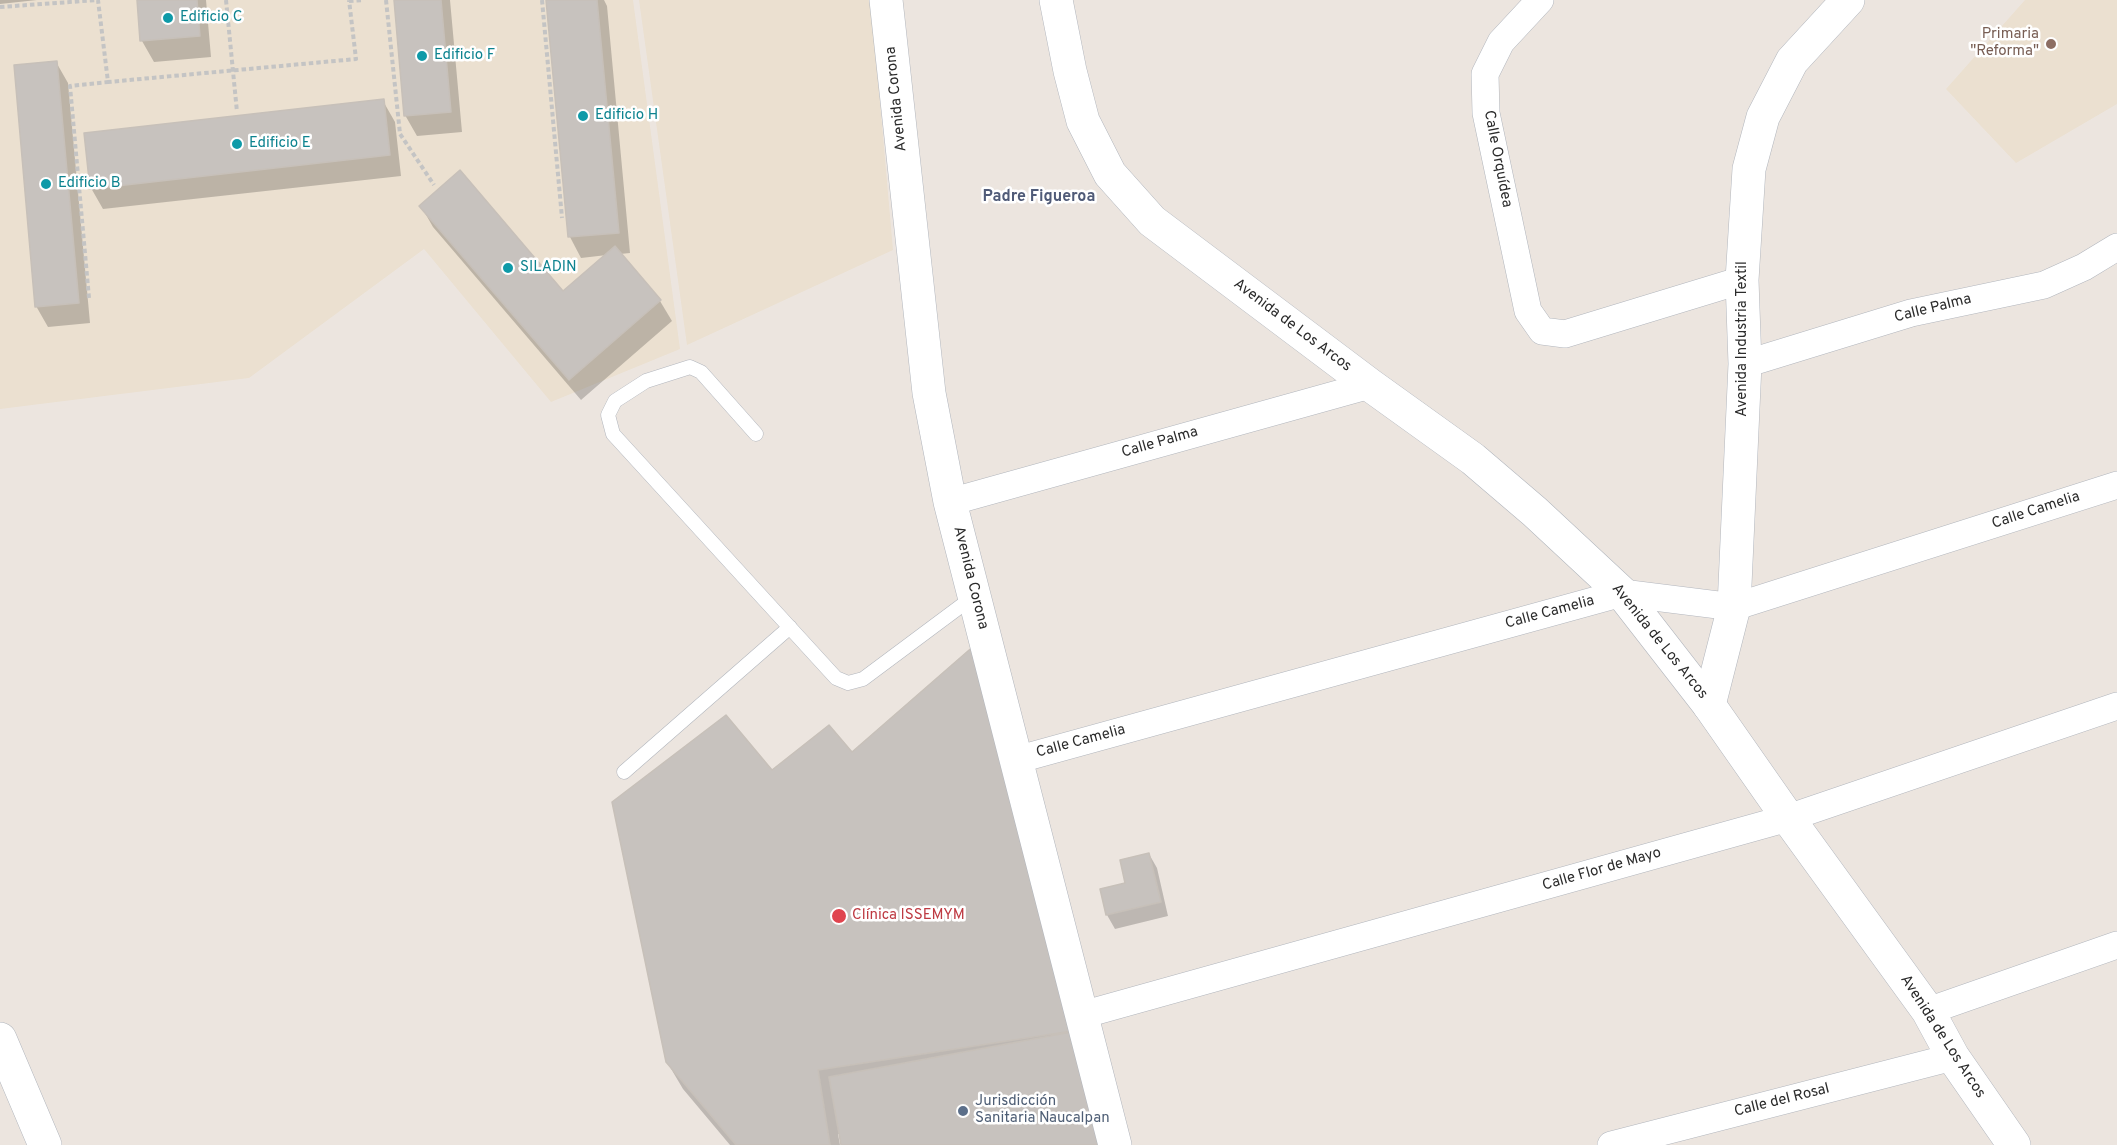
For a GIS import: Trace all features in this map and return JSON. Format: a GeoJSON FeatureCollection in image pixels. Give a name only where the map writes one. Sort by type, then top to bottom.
{"type":"FeatureCollection","features":[{"type":"Feature","properties":{"kind":"main road","name":"Avenida Corona"},"geometry":{"type":"LineString","coordinates":[[886,0],[929,393],[950,502],[1115,1145]]}},
{"type":"Feature","properties":{"kind":"main road","name":"Avenida de Los Arcos"},"geometry":{"type":"LineString","coordinates":[[1056,0],[1083,121],[1110,174],[1152,221],[1370,385],[1473,459],[1535,512],[1622,593],[1709,705],[1928,1011],[1953,1057],[2014,1145]]}},
{"type":"Feature","properties":{"kind":"main road","name":"Avenida Industria Textil"},"geometry":{"type":"LineString","coordinates":[[1709,705],[1734,608],[1745,364],[1742,280],[1749,169],[1763,117],[1792,61],[1848,0]]}},
{"type":"Feature","properties":{"kind":"main road"},"geometry":{"type":"LineString","coordinates":[[0,1039],[45,1145]]}},
{"type":"Feature","properties":{"kind":"street","name":"Calle Orquídea"},"geometry":{"type":"LineString","coordinates":[[1540,0],[1501,42],[1485,74],[1486,113],[1528,311],[1542,331],[1565,334],[1742,280]]}},
{"type":"Feature","properties":{"kind":"street","name":"Calle Palma"},"geometry":{"type":"LineString","coordinates":[[1745,364],[1911,313],[2044,285],[2084,267],[2117,247]]}},
{"type":"Feature","properties":{"kind":"street","name":"Calle Palma"},"geometry":{"type":"LineString","coordinates":[[950,502],[1370,385]]}},
{"type":"Feature","properties":{"kind":"street","name":"Calle Camelia"},"geometry":{"type":"LineString","coordinates":[[1016,759],[1622,593],[1734,608],[2117,485]]}},
{"type":"Feature","properties":{"kind":"street","name":"Calle Flor de Mayo"},"geometry":{"type":"LineString","coordinates":[[1082,1015],[1788,818],[2117,706]]}},
{"type":"Feature","properties":{"kind":"street"},"geometry":{"type":"LineString","coordinates":[[1928,1011],[2117,945]]}},
{"type":"Feature","properties":{"kind":"street","name":"Calle del Rosal"},"geometry":{"type":"LineString","coordinates":[[1611,1145],[1953,1057]]}},
{"type":"Feature","properties":{"kind":"lane"},"geometry":{"type":"LineString","coordinates":[[756,434],[701,372],[690,367],[646,381],[615,401],[608,415],[613,434],[836,678],[848,683],[863,679],[974,596]]}},
{"type":"Feature","properties":{"kind":"lane"},"geometry":{"type":"LineString","coordinates":[[624,772],[790,627]]}},
{"type":"Feature","properties":{"kind":"path"},"geometry":{"type":"LineString","coordinates":[[0,7],[98,0],[108,82]]}},
{"type":"Feature","properties":{"kind":"path"},"geometry":{"type":"LineString","coordinates":[[226,0],[237,112]]}},
{"type":"Feature","properties":{"kind":"path"},"geometry":{"type":"LineString","coordinates":[[89,298],[70,86],[356,59],[349,1],[363,0]]}},
{"type":"Feature","properties":{"kind":"path"},"geometry":{"type":"LineString","coordinates":[[386,0],[400,134],[434,185]]}},
{"type":"Feature","properties":{"kind":"path"},"geometry":{"type":"LineString","coordinates":[[542,0],[562,218]]}},
{"type":"Feature","properties":{"kind":"shaded area"},"geometry":{"type":"Polygon","coordinates":[[[0,0],[633,0],[680,349],[551,402],[424,249],[249,378],[0,409],[0,0]]]}},
{"type":"Feature","properties":{"kind":"shaded area"},"geometry":{"type":"Polygon","coordinates":[[[639,0],[871,0],[893,250],[687,345],[639,0]]]}},
{"type":"Feature","properties":{"kind":"shaded area","name":"Primaria \"Reforma\""},"geometry":{"type":"Polygon","coordinates":[[[2025,0],[2117,0],[2117,104],[2016,163],[1946,89],[2025,0]]]}},
{"type":"Feature","properties":{"kind":"building","name":"Edificio C"},"geometry":{"type":"Polygon","coordinates":[[[137,0],[197,0],[200,36],[140,41],[137,0]]]}},
{"type":"Feature","properties":{"kind":"building","name":"Edificio F"},"geometry":{"type":"Polygon","coordinates":[[[394,0],[441,0],[451,112],[404,116],[394,0]]]}},
{"type":"Feature","properties":{"kind":"building","name":"Edificio H"},"geometry":{"type":"Polygon","coordinates":[[[546,0],[597,0],[619,233],[568,237],[546,0]]]}},
{"type":"Feature","properties":{"kind":"building","name":"Edificio B"},"geometry":{"type":"Polygon","coordinates":[[[57,61],[79,303],[35,307],[14,65],[57,61]]]}},
{"type":"Feature","properties":{"kind":"building","name":"Edificio E"},"geometry":{"type":"Polygon","coordinates":[[[384,99],[390,155],[90,189],[84,133],[384,99]]]}},
{"type":"Feature","properties":{"kind":"building","name":"SILADIN"},"geometry":{"type":"Polygon","coordinates":[[[460,170],[563,291],[615,246],[661,300],[569,380],[419,206],[460,170]]]}},
{"type":"Feature","properties":{"kind":"building","name":"Clínica ISSEMYM"},"geometry":{"type":"Polygon","coordinates":[[[976,644],[1072,1031],[818,1070],[830,1145],[736,1145],[666,1062],[612,802],[726,715],[772,770],[829,725],[852,752],[976,644]]]}},
{"type":"Feature","properties":{"kind":"building"},"geometry":{"type":"Polygon","coordinates":[[[1149,853],[1161,902],[1106,915],[1100,889],[1125,883],[1120,860],[1149,853]]]}},
{"type":"Feature","properties":{"kind":"building","name":"Jurisdicción Sanitaria Naucalpan"},"geometry":{"type":"Polygon","coordinates":[[[1077,1031],[1098,1145],[841,1145],[829,1077],[1077,1031]]]}},
{"type":"Feature","properties":{"kind":"place","name":"Edificio C"},"geometry":{"type":"Point","coordinates":[168,18]}},
{"type":"Feature","properties":{"kind":"place","name":"Primaria \"Reforma\""},"geometry":{"type":"Point","coordinates":[2051,44]}},
{"type":"Feature","properties":{"kind":"place","name":"Edificio F"},"geometry":{"type":"Point","coordinates":[422,56]}},
{"type":"Feature","properties":{"kind":"place","name":"Edificio H"},"geometry":{"type":"Point","coordinates":[583,116]}},
{"type":"Feature","properties":{"kind":"place","name":"Edificio E"},"geometry":{"type":"Point","coordinates":[237,144]}},
{"type":"Feature","properties":{"kind":"place","name":"Edificio B"},"geometry":{"type":"Point","coordinates":[46,184]}},
{"type":"Feature","properties":{"kind":"place","name":"SILADIN"},"geometry":{"type":"Point","coordinates":[508,268]}},
{"type":"Feature","properties":{"kind":"place","name":"Clínica ISSEMYM"},"geometry":{"type":"Point","coordinates":[839,916]}},
{"type":"Feature","properties":{"kind":"place","name":"Jurisdicción Sanitaria Naucalpan"},"geometry":{"type":"Point","coordinates":[963,1111]}},
{"type":"Feature","properties":{"kind":"district","name":"Padre Figueroa"},"geometry":{"type":"Point","coordinates":[1039,198]}}]}
